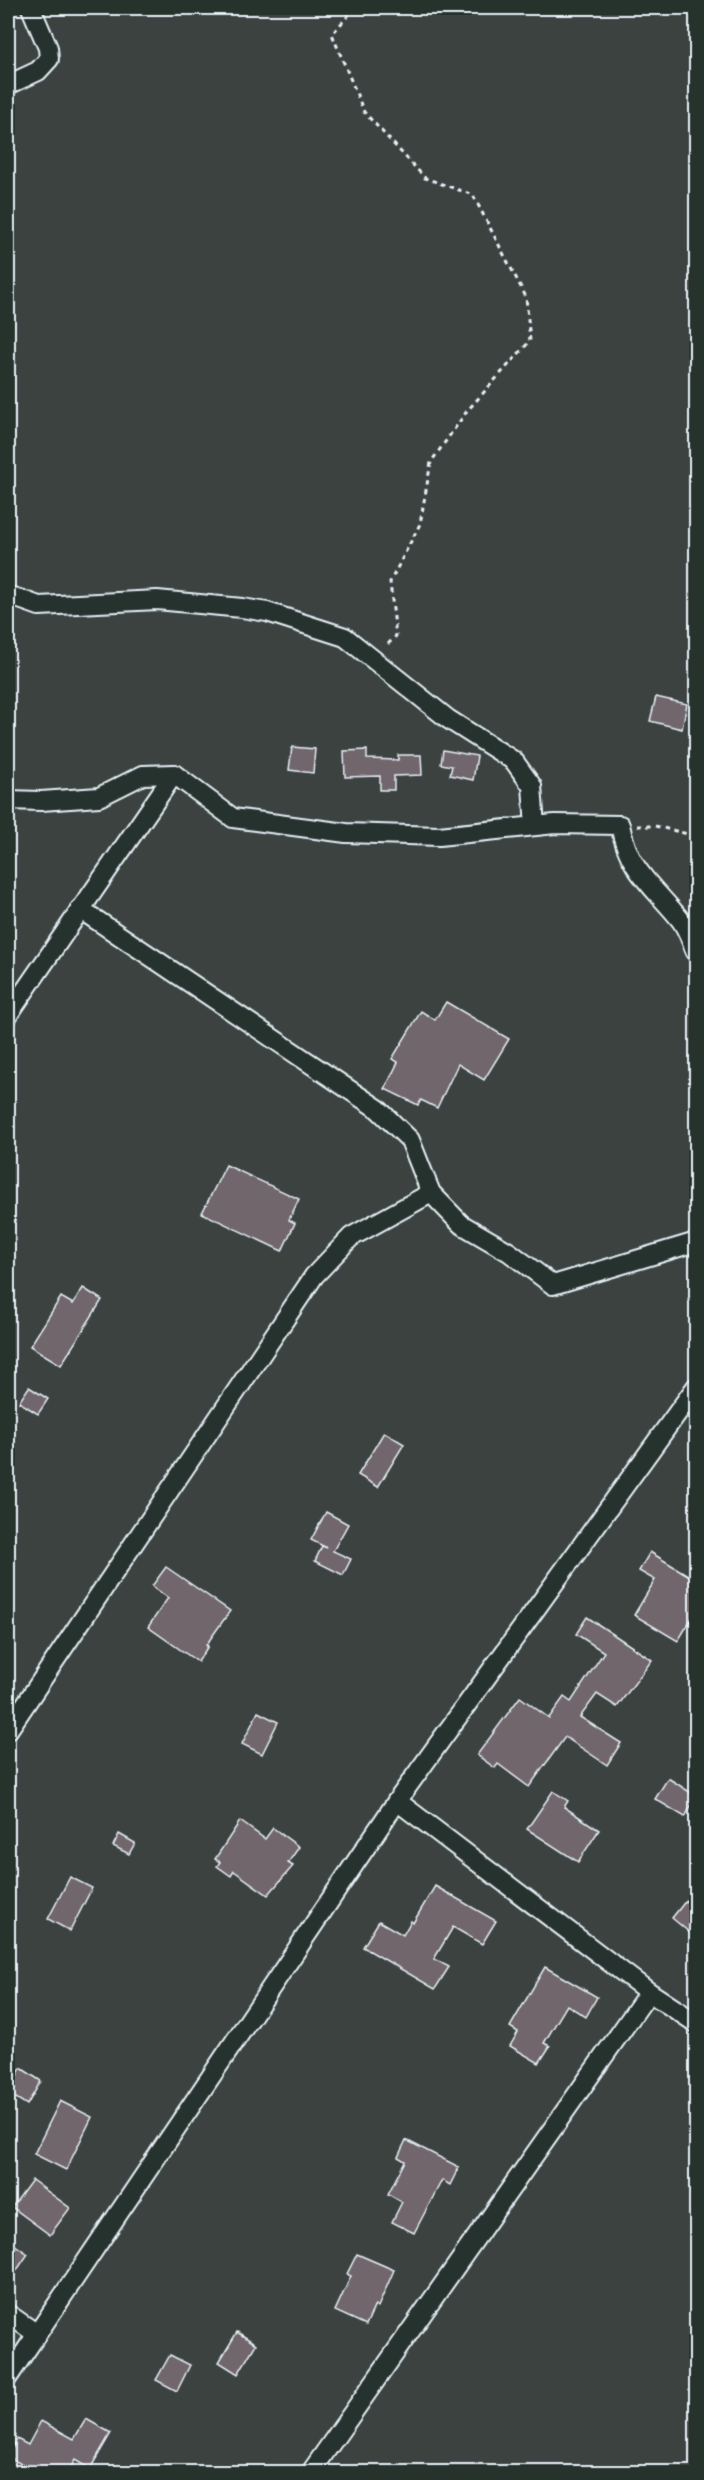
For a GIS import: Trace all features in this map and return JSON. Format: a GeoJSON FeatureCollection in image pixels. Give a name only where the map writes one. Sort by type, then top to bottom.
{"type":"FeatureCollection","features":[{"type":"Feature","properties":{"kind":"street"},"geometry":{"type":"LineString","coordinates":[[8,85],[38,71],[49,59],[48,48],[31,8]]}},
{"type":"Feature","properties":{"kind":"street"},"geometry":{"type":"LineString","coordinates":[[8,595],[39,606],[158,600],[267,612],[345,637],[448,719],[514,761],[532,786],[535,826]]}},
{"type":"Feature","properties":{"kind":"street"},"geometry":{"type":"LineString","coordinates":[[8,1015],[174,774]]}},
{"type":"Feature","properties":{"kind":"street"},"geometry":{"type":"LineString","coordinates":[[8,800],[41,801],[99,797],[143,775],[174,774],[233,818],[382,836],[490,833],[535,826],[620,825],[630,859],[655,893],[681,920],[696,952]]}},
{"type":"Feature","properties":{"kind":"street"},"geometry":{"type":"LineString","coordinates":[[80,909],[378,1109],[410,1140],[431,1193],[461,1224],[508,1252],[553,1285],[696,1242]]}},
{"type":"Feature","properties":{"kind":"street"},"geometry":{"type":"LineString","coordinates":[[8,1730],[314,1276],[351,1237],[431,1193]]}},
{"type":"Feature","properties":{"kind":"street"},"geometry":{"type":"LineString","coordinates":[[8,2378],[396,1801],[696,1388]]}},
{"type":"Feature","properties":{"kind":"street"},"geometry":{"type":"LineString","coordinates":[[396,1801],[649,1992],[696,2023]]}},
{"type":"Feature","properties":{"kind":"street"},"geometry":{"type":"LineString","coordinates":[[311,2472],[649,1992]]}},
{"type":"Feature","properties":{"kind":"street"},"geometry":{"type":"LineString","coordinates":[[8,2314],[37,2334]]}},
{"type":"Feature","properties":{"kind":"path"},"geometry":{"type":"LineString","coordinates":[[355,8],[332,34],[364,112],[425,178],[473,195],[526,297],[530,341],[467,411],[430,462],[420,524],[390,582],[396,636],[372,658]]}},
{"type":"Feature","properties":{"kind":"path"},"geometry":{"type":"LineString","coordinates":[[620,825],[655,826],[696,836]]}},
{"type":"Feature","properties":{"kind":"building"},"geometry":{"type":"Polygon","coordinates":[[[656,697],[687,704],[682,729],[650,721],[656,697]]]}},
{"type":"Feature","properties":{"kind":"building"},"geometry":{"type":"Polygon","coordinates":[[[292,747],[315,749],[313,773],[289,770],[292,747]]]}},
{"type":"Feature","properties":{"kind":"building"},"geometry":{"type":"Polygon","coordinates":[[[367,750],[367,759],[398,760],[398,755],[421,755],[422,775],[394,776],[394,790],[380,790],[380,776],[345,777],[344,751],[367,750]]]}},
{"type":"Feature","properties":{"kind":"building"},"geometry":{"type":"Polygon","coordinates":[[[443,750],[477,756],[473,780],[450,775],[452,766],[441,764],[443,750]]]}},
{"type":"Feature","properties":{"kind":"building"},"geometry":{"type":"Polygon","coordinates":[[[446,1002],[509,1039],[484,1080],[458,1064],[437,1108],[421,1100],[418,1105],[385,1089],[398,1062],[392,1059],[421,1011],[435,1020],[446,1002]]]}},
{"type":"Feature","properties":{"kind":"building"},"geometry":{"type":"Polygon","coordinates":[[[226,1165],[299,1199],[289,1220],[295,1223],[282,1251],[202,1213],[226,1165]]]}},
{"type":"Feature","properties":{"kind":"building"},"geometry":{"type":"Polygon","coordinates":[[[83,1288],[102,1300],[61,1365],[30,1346],[61,1297],[73,1304],[83,1288]]]}},
{"type":"Feature","properties":{"kind":"building"},"geometry":{"type":"Polygon","coordinates":[[[29,1387],[48,1399],[38,1414],[19,1402],[29,1387]]]}},
{"type":"Feature","properties":{"kind":"building"},"geometry":{"type":"Polygon","coordinates":[[[384,1432],[404,1444],[378,1487],[358,1475],[384,1432]]]}},
{"type":"Feature","properties":{"kind":"building"},"geometry":{"type":"Polygon","coordinates":[[[326,1512],[348,1524],[333,1551],[351,1559],[343,1575],[315,1561],[322,1546],[327,1548],[311,1540],[326,1512]]]}},
{"type":"Feature","properties":{"kind":"building"},"geometry":{"type":"Polygon","coordinates":[[[650,1552],[696,1580],[696,1611],[678,1641],[634,1615],[655,1580],[639,1571],[650,1552]]]}},
{"type":"Feature","properties":{"kind":"building"},"geometry":{"type":"Polygon","coordinates":[[[166,1567],[230,1611],[206,1645],[208,1646],[198,1662],[148,1627],[168,1598],[152,1586],[166,1567]]]}},
{"type":"Feature","properties":{"kind":"building"},"geometry":{"type":"Polygon","coordinates":[[[587,1617],[652,1660],[617,1707],[597,1694],[580,1717],[621,1743],[607,1765],[565,1737],[529,1787],[498,1764],[495,1768],[477,1755],[520,1697],[549,1718],[564,1697],[571,1702],[604,1652],[576,1634],[587,1617]]]}},
{"type":"Feature","properties":{"kind":"building"},"geometry":{"type":"Polygon","coordinates":[[[258,1712],[278,1722],[262,1754],[242,1744],[258,1712]]]}},
{"type":"Feature","properties":{"kind":"building"},"geometry":{"type":"Polygon","coordinates":[[[668,1778],[696,1796],[685,1817],[655,1799],[668,1778]]]}},
{"type":"Feature","properties":{"kind":"building"},"geometry":{"type":"Polygon","coordinates":[[[553,1791],[568,1801],[564,1807],[599,1830],[578,1862],[527,1829],[553,1791]]]}},
{"type":"Feature","properties":{"kind":"building"},"geometry":{"type":"Polygon","coordinates":[[[240,1821],[265,1839],[273,1828],[299,1847],[288,1863],[293,1866],[268,1895],[234,1871],[231,1876],[217,1866],[220,1862],[215,1859],[240,1821]]]}},
{"type":"Feature","properties":{"kind":"building"},"geometry":{"type":"Polygon","coordinates":[[[119,1834],[135,1843],[129,1854],[113,1846],[119,1834]]]}},
{"type":"Feature","properties":{"kind":"building"},"geometry":{"type":"Polygon","coordinates":[[[70,1877],[92,1888],[70,1931],[48,1919],[70,1877]]]}},
{"type":"Feature","properties":{"kind":"building"},"geometry":{"type":"Polygon","coordinates":[[[435,1886],[496,1921],[482,1944],[453,1927],[434,1959],[449,1967],[435,1989],[363,1947],[379,1921],[403,1935],[411,1921],[413,1923],[435,1886]]]}},
{"type":"Feature","properties":{"kind":"building"},"geometry":{"type":"Polygon","coordinates":[[[696,1888],[696,1938],[672,1918],[696,1888]]]}},
{"type":"Feature","properties":{"kind":"building"},"geometry":{"type":"Polygon","coordinates":[[[545,1967],[597,1997],[586,2017],[567,2005],[544,2043],[550,2046],[539,2063],[510,2046],[518,2032],[510,2027],[545,1967]]]}},
{"type":"Feature","properties":{"kind":"building"},"geometry":{"type":"Polygon","coordinates":[[[21,2068],[41,2081],[27,2105],[8,2093],[21,2068]]]}},
{"type":"Feature","properties":{"kind":"building"},"geometry":{"type":"Polygon","coordinates":[[[60,2101],[92,2117],[66,2170],[34,2154],[60,2101]]]}},
{"type":"Feature","properties":{"kind":"building"},"geometry":{"type":"Polygon","coordinates":[[[406,2140],[459,2167],[450,2185],[442,2180],[414,2233],[392,2222],[402,2202],[388,2194],[405,2161],[398,2157],[406,2140]]]}},
{"type":"Feature","properties":{"kind":"building"},"geometry":{"type":"Polygon","coordinates":[[[32,2180],[70,2208],[50,2235],[12,2207],[32,2180]]]}},
{"type":"Feature","properties":{"kind":"building"},"geometry":{"type":"Polygon","coordinates":[[[8,2240],[28,2254],[8,2283],[8,2240]]]}},
{"type":"Feature","properties":{"kind":"building"},"geometry":{"type":"Polygon","coordinates":[[[357,2254],[394,2270],[378,2307],[375,2305],[366,2325],[335,2311],[351,2276],[347,2274],[357,2254]]]}},
{"type":"Feature","properties":{"kind":"building"},"geometry":{"type":"Polygon","coordinates":[[[237,2332],[256,2344],[238,2374],[219,2362],[237,2332]]]}},
{"type":"Feature","properties":{"kind":"building"},"geometry":{"type":"Polygon","coordinates":[[[170,2355],[190,2365],[177,2391],[156,2380],[170,2355]]]}},
{"type":"Feature","properties":{"kind":"building"},"geometry":{"type":"Polygon","coordinates":[[[86,2419],[111,2433],[90,2469],[75,2460],[68,2472],[36,2472],[8,2457],[17,2439],[28,2445],[41,2421],[74,2439],[86,2419]]]}}]}
